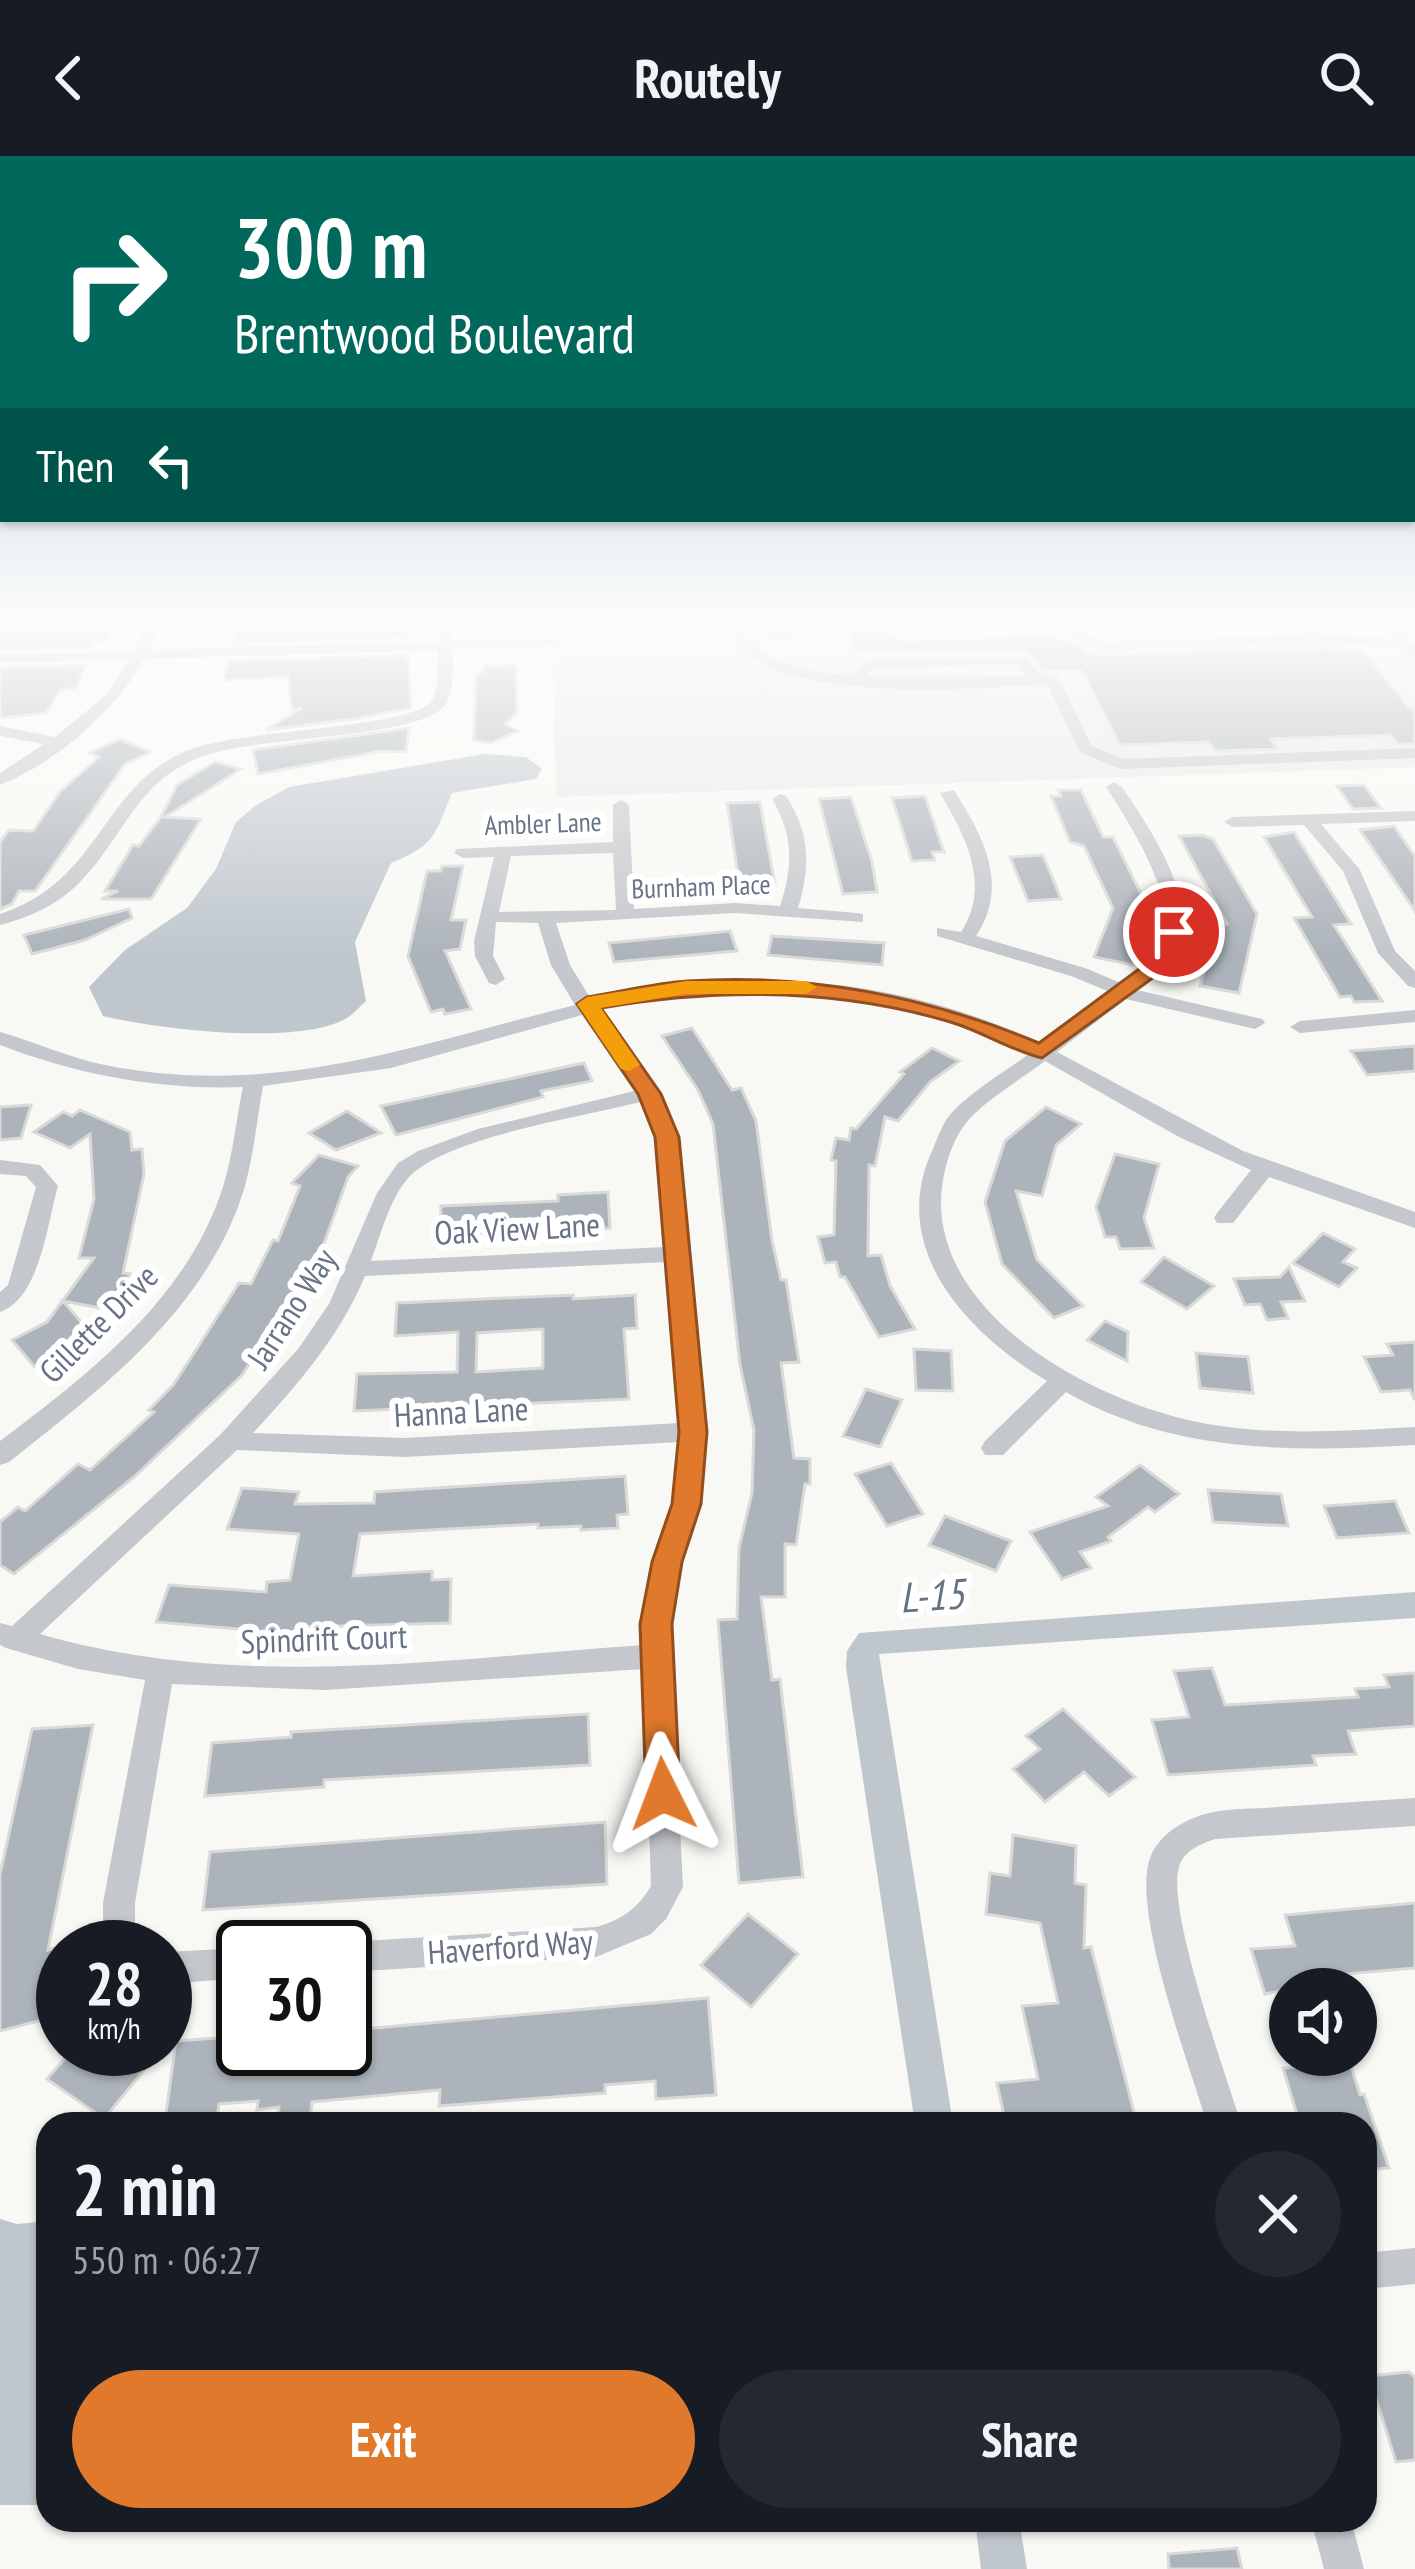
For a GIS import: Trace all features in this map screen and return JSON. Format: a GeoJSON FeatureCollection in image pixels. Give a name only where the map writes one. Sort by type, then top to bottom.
{"type":"FeatureCollection","features":[{"type":"Feature","properties":{"kind":"street"},"geometry":{"type":"LineString","coordinates":[[8,732],[61,743]]}},
{"type":"Feature","properties":{"kind":"street"},"geometry":{"type":"LineString","coordinates":[[0,780],[74,732]]}},
{"type":"Feature","properties":{"kind":"street"},"geometry":{"type":"LineString","coordinates":[[0,920],[37,907],[73,884],[143,784],[176,761],[224,745],[302,732]]}},
{"type":"Feature","properties":{"kind":"street"},"geometry":{"type":"LineString","coordinates":[[1078,732],[1086,749],[1120,764],[1415,753]]}},
{"type":"Feature","properties":{"kind":"street"},"geometry":{"type":"LineString","coordinates":[[1114,787],[1157,854],[1175,940],[1168,955],[976,1100],[950,1130],[929,1175],[927,1214],[944,1268],[961,1295],[1011,1347],[1062,1381],[1138,1415],[1230,1437],[1276,1441],[1415,1436]]}},
{"type":"Feature","properties":{"kind":"street"},"geometry":{"type":"LineString","coordinates":[[947,793],[982,860],[985,908],[965,939]]}},
{"type":"Feature","properties":{"kind":"street"},"geometry":{"type":"LineString","coordinates":[[780,799],[802,851],[788,910]]}},
{"type":"Feature","properties":{"kind":"street"},"geometry":{"type":"LineString","coordinates":[[621,805],[625,847],[618,887],[626,915]]}},
{"type":"Feature","properties":{"kind":"street"},"geometry":{"type":"LineString","coordinates":[[1232,822],[1415,816]]}},
{"type":"Feature","properties":{"kind":"street"},"geometry":{"type":"LineString","coordinates":[[1309,820],[1351,870],[1387,953],[1415,982]]}},
{"type":"Feature","properties":{"kind":"street","name":"Ambler Lane"},"geometry":{"type":"LineString","coordinates":[[463,853],[625,847]]}},
{"type":"Feature","properties":{"kind":"street"},"geometry":{"type":"LineString","coordinates":[[496,980],[484,956],[504,851]]}},
{"type":"Feature","properties":{"kind":"street","name":"Burnham Place"},"geometry":{"type":"LineString","coordinates":[[546,918],[735,908],[857,919]]}},
{"type":"Feature","properties":{"kind":"street"},"geometry":{"type":"LineString","coordinates":[[488,917],[546,918]]}},
{"type":"Feature","properties":{"kind":"street","name":"Haverford Way"},"geometry":{"type":"LineString","coordinates":[[372,1955],[596,1942],[642,1925],[667,1887],[656,1656],[658,1602],[687,1504],[693,1432],[667,1137],[649,1094],[551,950],[546,918]]}},
{"type":"Feature","properties":{"kind":"street"},"geometry":{"type":"LineString","coordinates":[[943,932],[1078,972],[1122,991],[1255,1024]]}},
{"type":"Feature","properties":{"kind":"street"},"geometry":{"type":"LineString","coordinates":[[0,1038],[61,1060],[121,1073],[254,1080],[394,1061],[587,1004],[686,987],[814,988],[955,1016],[1042,1052],[1177,1129],[1264,1168],[1409,1216]]}},
{"type":"Feature","properties":{"kind":"street"},"geometry":{"type":"LineString","coordinates":[[1300,1028],[1415,1016]]}},
{"type":"Feature","properties":{"kind":"street","name":"Gillette Drive"},"geometry":{"type":"LineString","coordinates":[[0,1455],[115,1362],[188,1279],[219,1225],[233,1186],[254,1080]]}},
{"type":"Feature","properties":{"kind":"street","name":"Jarrano Way"},"geometry":{"type":"LineString","coordinates":[[8,1636],[232,1439],[307,1356],[359,1269],[390,1185],[420,1158],[649,1094]]}},
{"type":"Feature","properties":{"kind":"street"},"geometry":{"type":"LineString","coordinates":[[0,1167],[32,1170],[47,1186],[18,1289],[0,1304]]}},
{"type":"Feature","properties":{"kind":"street"},"geometry":{"type":"LineString","coordinates":[[1225,1218],[1264,1168]]}},
{"type":"Feature","properties":{"kind":"street","name":"Oak View Lane"},"geometry":{"type":"LineString","coordinates":[[359,1269],[677,1254]]}},
{"type":"Feature","properties":{"kind":"street"},"geometry":{"type":"LineString","coordinates":[[994,1448],[1062,1381]]}},
{"type":"Feature","properties":{"kind":"street","name":"Hanna Lane"},"geometry":{"type":"LineString","coordinates":[[232,1439],[398,1448],[693,1432]]}},
{"type":"Feature","properties":{"kind":"street","name":"Spindrift Court"},"geometry":{"type":"LineString","coordinates":[[8,1636],[82,1659],[160,1673],[298,1677],[656,1656]]}},
{"type":"Feature","properties":{"kind":"street"},"geometry":{"type":"LineString","coordinates":[[119,1920],[160,1673]]}},
{"type":"Feature","properties":{"kind":"street"},"geometry":{"type":"LineString","coordinates":[[1221,2112],[1162,1905],[1164,1862],[1176,1844],[1215,1825],[1415,1812]]}},
{"type":"Feature","properties":{"kind":"street"},"geometry":{"type":"LineString","coordinates":[[1377,2270],[1415,2266]]}},
{"type":"Feature","properties":{"kind":"street"},"geometry":{"type":"LineString","coordinates":[[1334,2532],[1344,2569]]}},
{"type":"Feature","properties":{"kind":"shaded area"},"geometry":{"type":"Polygon","coordinates":[[[555,732],[1415,732],[1415,767],[556,797],[555,732]]]}},
{"type":"Feature","properties":{"kind":"shaded area"},"geometry":{"type":"Polygon","coordinates":[[[485,754],[526,757],[542,769],[536,779],[452,793],[426,844],[391,863],[355,942],[366,1001],[348,1017],[323,1027],[261,1033],[190,1030],[103,1016],[89,987],[125,950],[187,908],[216,869],[236,822],[255,806],[289,787],[485,754]]]}},
{"type":"Feature","properties":{"kind":"shaded area"},"geometry":{"type":"Polygon","coordinates":[[[0,2219],[36,2222],[36,2505],[0,2505],[0,2219]]]}},
{"type":"Feature","properties":{"kind":"building"},"geometry":{"type":"Polygon","coordinates":[[[409,732],[406,752],[382,751],[258,774],[253,750],[409,732]]]}},
{"type":"Feature","properties":{"kind":"building"},"geometry":{"type":"Polygon","coordinates":[[[474,732],[517,732],[491,743],[474,740],[474,732]]]}},
{"type":"Feature","properties":{"kind":"building"},"geometry":{"type":"Polygon","coordinates":[[[1113,732],[1415,732],[1415,744],[1398,744],[1391,735],[1271,739],[1277,749],[1215,751],[1209,742],[1120,745],[1113,732]]]}},
{"type":"Feature","properties":{"kind":"building"},"geometry":{"type":"Polygon","coordinates":[[[120,739],[150,752],[125,764],[35,891],[19,891],[12,904],[0,909],[0,842],[9,830],[33,831],[60,792],[99,757],[90,753],[120,739]]]}},
{"type":"Feature","properties":{"kind":"building"},"geometry":{"type":"Polygon","coordinates":[[[215,762],[241,769],[165,817],[201,819],[151,899],[101,899],[118,891],[105,891],[133,845],[139,846],[161,817],[177,785],[215,762]]]}},
{"type":"Feature","properties":{"kind":"building"},"geometry":{"type":"Polygon","coordinates":[[[1364,785],[1381,808],[1353,809],[1337,786],[1364,785]]]}},
{"type":"Feature","properties":{"kind":"building"},"geometry":{"type":"Polygon","coordinates":[[[1058,790],[1081,790],[1103,837],[1113,837],[1150,912],[1133,965],[1094,957],[1113,908],[1084,846],[1070,842],[1051,796],[1061,796],[1058,790]]]}},
{"type":"Feature","properties":{"kind":"building"},"geometry":{"type":"Polygon","coordinates":[[[925,796],[944,852],[932,852],[935,860],[912,861],[892,798],[925,796]]]}},
{"type":"Feature","properties":{"kind":"building"},"geometry":{"type":"Polygon","coordinates":[[[851,797],[877,892],[843,894],[819,799],[851,797]]]}},
{"type":"Feature","properties":{"kind":"building"},"geometry":{"type":"Polygon","coordinates":[[[760,802],[775,885],[740,887],[727,803],[760,802]]]}},
{"type":"Feature","properties":{"kind":"building"},"geometry":{"type":"Polygon","coordinates":[[[1394,826],[1415,856],[1415,911],[1360,830],[1394,826]]]}},
{"type":"Feature","properties":{"kind":"building"},"geometry":{"type":"Polygon","coordinates":[[[1294,832],[1351,924],[1334,925],[1382,1001],[1354,1002],[1351,996],[1340,997],[1294,918],[1312,917],[1264,837],[1294,832]]]}},
{"type":"Feature","properties":{"kind":"building"},"geometry":{"type":"Polygon","coordinates":[[[1179,836],[1213,839],[1257,914],[1239,993],[1200,986],[1217,922],[1227,924],[1179,836]]]}},
{"type":"Feature","properties":{"kind":"building"},"geometry":{"type":"Polygon","coordinates":[[[1043,855],[1061,899],[1028,901],[1010,857],[1043,855]]]}},
{"type":"Feature","properties":{"kind":"building"},"geometry":{"type":"Polygon","coordinates":[[[442,866],[463,866],[451,920],[466,920],[460,949],[445,951],[471,1009],[445,1014],[443,1009],[431,1012],[408,956],[427,871],[441,871],[442,866]]]}},
{"type":"Feature","properties":{"kind":"building"},"geometry":{"type":"Polygon","coordinates":[[[129,909],[132,918],[85,940],[32,954],[24,935],[129,909]]]}},
{"type":"Feature","properties":{"kind":"building"},"geometry":{"type":"Polygon","coordinates":[[[730,931],[737,951],[614,962],[609,943],[730,931]]]}},
{"type":"Feature","properties":{"kind":"building"},"geometry":{"type":"Polygon","coordinates":[[[772,936],[884,943],[882,965],[768,955],[772,936]]]}},
{"type":"Feature","properties":{"kind":"building"},"geometry":{"type":"Polygon","coordinates":[[[692,1028],[732,1090],[741,1088],[756,1121],[772,1241],[781,1280],[786,1280],[799,1362],[781,1363],[794,1458],[810,1459],[810,1484],[805,1484],[796,1545],[785,1544],[785,1597],[761,1597],[772,1680],[780,1679],[803,1877],[739,1883],[718,1620],[737,1619],[739,1548],[752,1493],[754,1430],[740,1365],[713,1124],[698,1090],[662,1036],[692,1028]]]}},
{"type":"Feature","properties":{"kind":"building"},"geometry":{"type":"Polygon","coordinates":[[[1415,1046],[1415,1071],[1367,1075],[1351,1051],[1415,1046]]]}},
{"type":"Feature","properties":{"kind":"building"},"geometry":{"type":"Polygon","coordinates":[[[932,1048],[959,1061],[930,1082],[898,1121],[885,1117],[875,1166],[869,1165],[868,1256],[881,1255],[890,1286],[915,1329],[879,1337],[845,1277],[840,1277],[836,1262],[825,1263],[818,1237],[834,1235],[836,1161],[831,1160],[836,1138],[849,1140],[851,1128],[856,1129],[904,1074],[900,1072],[932,1048]]]}},
{"type":"Feature","properties":{"kind":"building"},"geometry":{"type":"Polygon","coordinates":[[[584,1063],[592,1081],[541,1091],[543,1097],[396,1135],[381,1106],[584,1063]]]}},
{"type":"Feature","properties":{"kind":"building"},"geometry":{"type":"Polygon","coordinates":[[[31,1105],[21,1138],[0,1140],[0,1107],[31,1105]]]}},
{"type":"Feature","properties":{"kind":"building"},"geometry":{"type":"Polygon","coordinates":[[[1046,1107],[1081,1124],[1056,1145],[1042,1196],[1016,1191],[1037,1260],[1083,1306],[1054,1318],[1002,1264],[985,1202],[1005,1141],[1046,1107]]]}},
{"type":"Feature","properties":{"kind":"building"},"geometry":{"type":"Polygon","coordinates":[[[80,1110],[130,1132],[132,1150],[142,1149],[144,1174],[123,1273],[130,1274],[106,1309],[63,1301],[93,1336],[34,1366],[12,1340],[47,1322],[94,1258],[79,1258],[94,1199],[90,1134],[70,1148],[34,1132],[63,1112],[72,1116],[80,1110]]]}},
{"type":"Feature","properties":{"kind":"building"},"geometry":{"type":"Polygon","coordinates":[[[347,1111],[381,1133],[336,1150],[309,1133],[347,1111]]]}},
{"type":"Feature","properties":{"kind":"building"},"geometry":{"type":"Polygon","coordinates":[[[1115,1154],[1159,1164],[1144,1218],[1154,1248],[1120,1249],[1116,1237],[1105,1237],[1096,1207],[1115,1154]]]}},
{"type":"Feature","properties":{"kind":"building"},"geometry":{"type":"Polygon","coordinates":[[[319,1155],[358,1166],[348,1177],[323,1246],[281,1325],[275,1324],[242,1375],[135,1476],[14,1574],[0,1565],[0,1522],[18,1507],[25,1511],[78,1464],[90,1470],[154,1412],[149,1410],[174,1384],[239,1283],[251,1284],[273,1240],[278,1241],[300,1186],[292,1183],[319,1155]]]}},
{"type":"Feature","properties":{"kind":"building"},"geometry":{"type":"Polygon","coordinates":[[[608,1192],[610,1228],[440,1236],[441,1206],[558,1201],[558,1195],[608,1192]]]}},
{"type":"Feature","properties":{"kind":"building"},"geometry":{"type":"Polygon","coordinates":[[[1323,1233],[1355,1249],[1343,1262],[1357,1268],[1339,1287],[1293,1263],[1323,1233]]]}},
{"type":"Feature","properties":{"kind":"building"},"geometry":{"type":"Polygon","coordinates":[[[1164,1257],[1214,1286],[1187,1309],[1141,1282],[1164,1257]]]}},
{"type":"Feature","properties":{"kind":"building"},"geometry":{"type":"Polygon","coordinates":[[[1289,1267],[1305,1301],[1281,1302],[1288,1318],[1267,1320],[1260,1304],[1245,1305],[1234,1279],[1280,1277],[1289,1267]]]}},
{"type":"Feature","properties":{"kind":"building"},"geometry":{"type":"Polygon","coordinates":[[[635,1295],[637,1328],[624,1329],[629,1399],[354,1411],[357,1374],[457,1372],[458,1332],[395,1336],[397,1303],[635,1295]],[[543,1329],[477,1333],[476,1372],[543,1368],[543,1329]]]}},
{"type":"Feature","properties":{"kind":"building"},"geometry":{"type":"Polygon","coordinates":[[[1105,1321],[1128,1332],[1127,1361],[1087,1340],[1105,1321]]]}},
{"type":"Feature","properties":{"kind":"building"},"geometry":{"type":"Polygon","coordinates":[[[1415,1342],[1415,1400],[1410,1390],[1381,1392],[1364,1357],[1393,1355],[1387,1344],[1415,1342]]]}},
{"type":"Feature","properties":{"kind":"building"},"geometry":{"type":"Polygon","coordinates":[[[914,1349],[951,1351],[953,1391],[916,1390],[914,1349]]]}},
{"type":"Feature","properties":{"kind":"building"},"geometry":{"type":"Polygon","coordinates":[[[1196,1353],[1248,1357],[1253,1393],[1200,1388],[1196,1353]]]}},
{"type":"Feature","properties":{"kind":"building"},"geometry":{"type":"Polygon","coordinates":[[[866,1389],[902,1400],[880,1447],[843,1436],[866,1389]]]}},
{"type":"Feature","properties":{"kind":"building"},"geometry":{"type":"Polygon","coordinates":[[[891,1463],[923,1514],[887,1526],[855,1474],[891,1463]]]}},
{"type":"Feature","properties":{"kind":"building"},"geometry":{"type":"Polygon","coordinates":[[[1140,1465],[1179,1494],[1155,1512],[1148,1507],[1108,1537],[1111,1541],[1080,1552],[1091,1568],[1062,1579],[1030,1532],[1108,1506],[1096,1497],[1140,1465]]]}},
{"type":"Feature","properties":{"kind":"building"},"geometry":{"type":"Polygon","coordinates":[[[625,1476],[628,1514],[617,1515],[618,1528],[538,1528],[538,1524],[360,1534],[353,1576],[432,1571],[432,1580],[451,1579],[450,1623],[303,1627],[303,1633],[239,1638],[240,1629],[156,1622],[169,1585],[266,1592],[267,1582],[290,1580],[299,1534],[227,1529],[242,1488],[299,1492],[295,1504],[374,1503],[375,1492],[625,1476]]]}},
{"type":"Feature","properties":{"kind":"building"},"geometry":{"type":"Polygon","coordinates":[[[1208,1490],[1281,1494],[1288,1526],[1213,1522],[1208,1490]]]}},
{"type":"Feature","properties":{"kind":"building"},"geometry":{"type":"Polygon","coordinates":[[[1395,1501],[1409,1533],[1337,1538],[1324,1506],[1395,1501]]]}},
{"type":"Feature","properties":{"kind":"building"},"geometry":{"type":"Polygon","coordinates":[[[945,1516],[1011,1541],[996,1571],[929,1545],[945,1516]]]}},
{"type":"Feature","properties":{"kind":"building"},"geometry":{"type":"Polygon","coordinates":[[[1212,1668],[1225,1705],[1358,1697],[1355,1689],[1389,1687],[1384,1675],[1415,1673],[1415,1726],[1348,1731],[1356,1754],[1313,1756],[1316,1765],[1168,1775],[1152,1720],[1189,1717],[1174,1671],[1212,1668]]]}},
{"type":"Feature","properties":{"kind":"building"},"geometry":{"type":"Polygon","coordinates":[[[1063,1709],[1135,1777],[1109,1796],[1084,1772],[1045,1802],[1013,1769],[1040,1749],[1026,1736],[1063,1709]]]}},
{"type":"Feature","properties":{"kind":"building"},"geometry":{"type":"Polygon","coordinates":[[[588,1714],[590,1765],[324,1780],[324,1787],[205,1796],[212,1743],[291,1737],[291,1732],[588,1714]]]}},
{"type":"Feature","properties":{"kind":"building"},"geometry":{"type":"Polygon","coordinates":[[[93,1725],[54,1920],[36,1920],[36,2022],[0,2031],[0,1875],[32,1729],[93,1725]]]}},
{"type":"Feature","properties":{"kind":"building"},"geometry":{"type":"Polygon","coordinates":[[[605,1822],[607,1884],[203,1910],[210,1852],[605,1822]]]}},
{"type":"Feature","properties":{"kind":"building"},"geometry":{"type":"Polygon","coordinates":[[[1013,1835],[1076,1846],[1075,1883],[1086,1885],[1084,1948],[1091,1947],[1134,2112],[1003,2112],[997,2083],[1038,2079],[1022,2006],[1058,2003],[1040,1923],[986,1914],[990,1873],[1010,1876],[1013,1835]]]}},
{"type":"Feature","properties":{"kind":"building"},"geometry":{"type":"Polygon","coordinates":[[[1415,1903],[1415,1968],[1269,1968],[1269,1993],[1265,1994],[1251,1949],[1295,1946],[1285,1915],[1415,1903]]]}},
{"type":"Feature","properties":{"kind":"building"},"geometry":{"type":"Polygon","coordinates":[[[748,1914],[798,1954],[751,2007],[701,1965],[748,1914]]]}},
{"type":"Feature","properties":{"kind":"building"},"geometry":{"type":"Polygon","coordinates":[[[708,1998],[716,2095],[656,2099],[655,2081],[605,2085],[605,2093],[439,2106],[440,2090],[312,2102],[311,2112],[278,2112],[279,2107],[257,2110],[258,2101],[219,2104],[218,2112],[166,2112],[171,2076],[192,2076],[192,2040],[216,2038],[216,2076],[372,2076],[372,2028],[708,1998]]]}},
{"type":"Feature","properties":{"kind":"building"},"geometry":{"type":"Polygon","coordinates":[[[139,2076],[110,2112],[94,2112],[47,2079],[139,2076]]]}},
{"type":"Feature","properties":{"kind":"building"},"geometry":{"type":"Polygon","coordinates":[[[1285,2076],[1354,2076],[1370,2112],[1296,2112],[1285,2076]]]}},
{"type":"Feature","properties":{"kind":"building"},"geometry":{"type":"Polygon","coordinates":[[[1377,2132],[1389,2168],[1377,2169],[1377,2132]]]}},
{"type":"Feature","properties":{"kind":"building"},"geometry":{"type":"Polygon","coordinates":[[[1409,2372],[1415,2377],[1415,2460],[1396,2462],[1377,2401],[1377,2375],[1409,2372]]]}},
{"type":"Feature","properties":{"kind":"building"},"geometry":{"type":"Polygon","coordinates":[[[1237,2548],[1242,2569],[1169,2569],[1168,2554],[1237,2548]]]}},
{"type":"Feature","properties":{"kind":"waterway","name":"L-15"},"geometry":{"type":"LineString","coordinates":[[932,2112],[862,1667],[863,1651],[870,1642],[1415,1605]]}},
{"type":"Feature","properties":{"kind":"waterway","name":"L-15"},"geometry":{"type":"LineString","coordinates":[[999,2532],[1004,2569]]}},
{"type":"Feature","properties":{"kind":"slow traffic"},"geometry":{"type":"LineString","coordinates":[[629,1065],[587,1004],[686,987],[806,987]]}},
{"type":"Feature","properties":{"kind":"route"},"geometry":{"type":"LineString","coordinates":[[663,1794],[658,1602],[693,1467],[667,1137],[649,1094],[587,1004],[686,987],[814,988],[909,1003],[999,1032],[1042,1052],[1161,962],[1173,948],[1174,932]]}}]}
